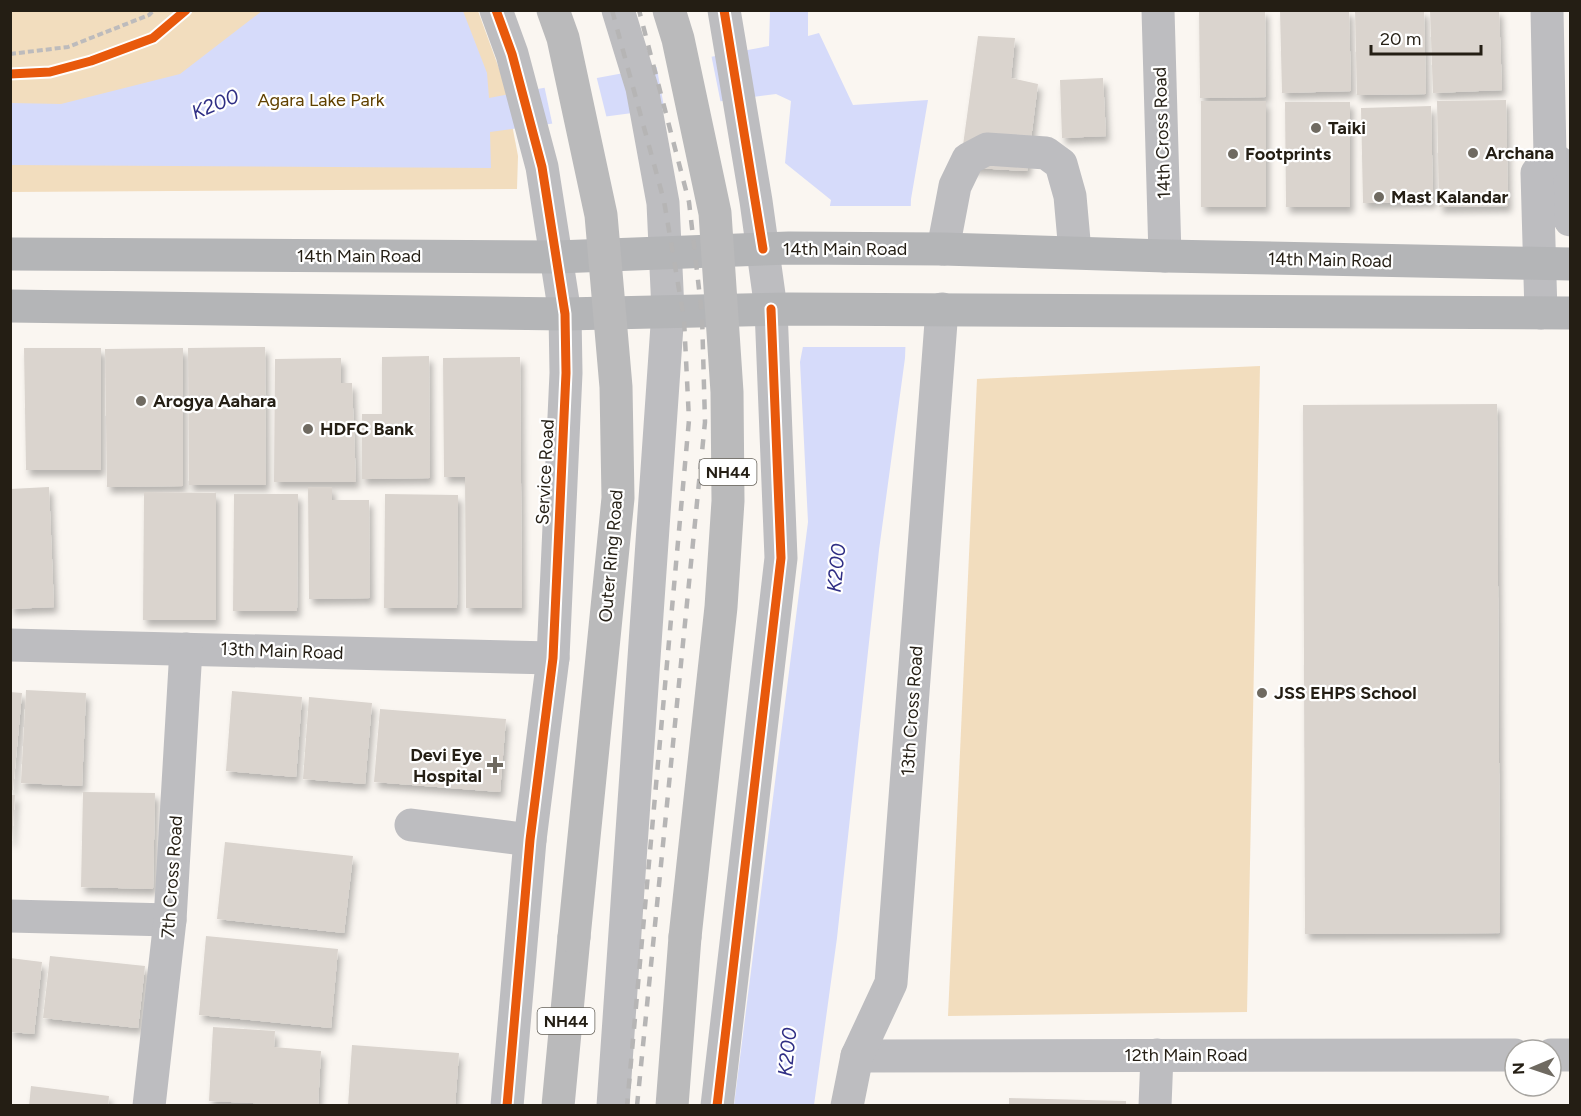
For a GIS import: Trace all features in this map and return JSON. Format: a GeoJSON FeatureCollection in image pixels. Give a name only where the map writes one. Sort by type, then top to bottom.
{"type":"FeatureCollection","features":[{"type":"Feature","properties":{"kind":"highway","name":"Outer Ring Road"},"geometry":{"type":"LineString","coordinates":[[553,10],[563,38],[601,215],[616,387],[618,498],[558,1106]]}},
{"type":"Feature","properties":{"kind":"highway","name":"NH44"},"geometry":{"type":"LineString","coordinates":[[669,10],[678,39],[715,213],[727,392],[728,501],[721,607],[685,938],[672,1106]]}},
{"type":"Feature","properties":{"kind":"main road","name":"14th Main Road"},"geometry":{"type":"LineString","coordinates":[[10,254],[557,257],[776,249],[927,249],[1555,264]]}},
{"type":"Feature","properties":{"kind":"main road"},"geometry":{"type":"LineString","coordinates":[[10,306],[566,314],[780,309],[1556,313]]}},
{"type":"Feature","properties":{"kind":"street","name":"Service Road"},"geometry":{"type":"LineString","coordinates":[[496,10],[512,54],[542,166],[566,314],[566,374],[553,658],[530,840],[507,1106]]}},
{"type":"Feature","properties":{"kind":"street"},"geometry":{"type":"LineString","coordinates":[[614,1106],[668,311],[663,203],[642,88],[618,10]]}},
{"type":"Feature","properties":{"kind":"street"},"geometry":{"type":"LineString","coordinates":[[717,1106],[781,558],[780,309],[776,249],[724,10]]}},
{"type":"Feature","properties":{"kind":"street","name":"14th Cross Road"},"geometry":{"type":"LineString","coordinates":[[1158,10],[1165,256]]}},
{"type":"Feature","properties":{"kind":"street"},"geometry":{"type":"LineString","coordinates":[[1547,10],[1550,156],[1537,173],[1555,264],[1556,313]]}},
{"type":"Feature","properties":{"kind":"street"},"geometry":{"type":"LineString","coordinates":[[927,249],[968,159],[987,149],[1046,153],[1061,164],[1070,196],[1075,252]]}},
{"type":"Feature","properties":{"kind":"street"},"geometry":{"type":"LineString","coordinates":[[1550,156],[1569,170],[1570,220]]}},
{"type":"Feature","properties":{"kind":"street","name":"13th Cross Road"},"geometry":{"type":"LineString","coordinates":[[847,1106],[857,1056],[891,982],[927,309]]}},
{"type":"Feature","properties":{"kind":"street","name":"13th Main Road"},"geometry":{"type":"LineString","coordinates":[[10,645],[553,658]]}},
{"type":"Feature","properties":{"kind":"street","name":"7th Cross Road"},"geometry":{"type":"LineString","coordinates":[[149,1106],[170,920],[186,649]]}},
{"type":"Feature","properties":{"kind":"street"},"geometry":{"type":"LineString","coordinates":[[411,825],[530,840]]}},
{"type":"Feature","properties":{"kind":"street"},"geometry":{"type":"LineString","coordinates":[[10,916],[170,920]]}},
{"type":"Feature","properties":{"kind":"street"},"geometry":{"type":"LineString","coordinates":[[1155,1106],[1157,1055]]}},
{"type":"Feature","properties":{"kind":"street","name":"12th Main Road"},"geometry":{"type":"LineString","coordinates":[[857,1056],[1503,1055]]}},
{"type":"Feature","properties":{"kind":"path"},"geometry":{"type":"LineString","coordinates":[[10,54],[68,46],[149,15],[154,10]]}},
{"type":"Feature","properties":{"kind":"green space","name":"Agara Lake Park"},"geometry":{"type":"Polygon","coordinates":[[[10,11],[478,11],[504,82],[518,156],[517,189],[11,192],[10,11]]]}},
{"type":"Feature","properties":{"kind":"green space"},"geometry":{"type":"Polygon","coordinates":[[[1260,366],[1247,1012],[948,1016],[977,379],[1260,366]]]}},
{"type":"Feature","properties":{"kind":"water","name":"K200"},"geometry":{"type":"Polygon","coordinates":[[[262,11],[463,11],[487,73],[489,98],[769,46],[770,11],[808,11],[808,36],[819,33],[853,105],[928,100],[911,199],[905,358],[879,550],[837,938],[814,1105],[734,1105],[808,522],[800,362],[831,200],[785,163],[791,101],[776,94],[490,132],[491,168],[11,165],[11,103],[61,104],[180,74],[262,11]]]}},
{"type":"Feature","properties":{"kind":"pier"},"geometry":{"type":"Polygon","coordinates":[[[711,54],[721,104],[665,112],[656,64],[711,54]]]}},
{"type":"Feature","properties":{"kind":"pier"},"geometry":{"type":"Polygon","coordinates":[[[596,75],[607,119],[553,127],[544,85],[596,75]]]}},
{"type":"Feature","properties":{"kind":"pier"},"geometry":{"type":"Polygon","coordinates":[[[827,206],[912,206],[908,347],[800,347],[827,206]]]}},
{"type":"Feature","properties":{"kind":"building"},"geometry":{"type":"Polygon","coordinates":[[[1199,10],[1265,10],[1266,97],[1200,98],[1199,10]]]}},
{"type":"Feature","properties":{"kind":"building"},"geometry":{"type":"Polygon","coordinates":[[[1280,10],[1349,10],[1351,91],[1282,93],[1280,10]]]}},
{"type":"Feature","properties":{"kind":"building"},"geometry":{"type":"Polygon","coordinates":[[[1355,10],[1424,10],[1426,94],[1357,95],[1355,10]]]}},
{"type":"Feature","properties":{"kind":"building"},"geometry":{"type":"Polygon","coordinates":[[[1430,10],[1499,10],[1502,90],[1433,93],[1430,10]]]}},
{"type":"Feature","properties":{"kind":"building"},"geometry":{"type":"Polygon","coordinates":[[[978,36],[1015,38],[1011,78],[1038,84],[1027,171],[960,167],[978,36]]]}},
{"type":"Feature","properties":{"kind":"building"},"geometry":{"type":"Polygon","coordinates":[[[1103,78],[1106,136],[1062,138],[1060,80],[1103,78]]]}},
{"type":"Feature","properties":{"kind":"building","name":"Archana"},"geometry":{"type":"Polygon","coordinates":[[[1506,100],[1508,206],[1439,207],[1437,101],[1506,100]]]}},
{"type":"Feature","properties":{"kind":"building","name":"Footprints"},"geometry":{"type":"Polygon","coordinates":[[[1201,101],[1266,101],[1266,207],[1201,207],[1201,101]]]}},
{"type":"Feature","properties":{"kind":"building"},"geometry":{"type":"Polygon","coordinates":[[[1285,102],[1350,102],[1350,207],[1286,207],[1285,102]]]}},
{"type":"Feature","properties":{"kind":"building"},"geometry":{"type":"Polygon","coordinates":[[[1431,106],[1433,202],[1363,203],[1361,108],[1431,106]]]}},
{"type":"Feature","properties":{"kind":"building"},"geometry":{"type":"Polygon","coordinates":[[[265,347],[266,485],[189,485],[188,348],[265,347]]]}},
{"type":"Feature","properties":{"kind":"building"},"geometry":{"type":"Polygon","coordinates":[[[24,348],[101,348],[101,470],[26,470],[24,348]]]}},
{"type":"Feature","properties":{"kind":"building"},"geometry":{"type":"Polygon","coordinates":[[[183,348],[183,486],[107,487],[105,349],[183,348]]]}},
{"type":"Feature","properties":{"kind":"building"},"geometry":{"type":"Polygon","coordinates":[[[429,356],[430,478],[362,479],[362,414],[382,414],[382,357],[429,356]]]}},
{"type":"Feature","properties":{"kind":"building"},"geometry":{"type":"Polygon","coordinates":[[[520,357],[522,608],[466,608],[465,477],[444,477],[443,358],[520,357]]]}},
{"type":"Feature","properties":{"kind":"building"},"geometry":{"type":"Polygon","coordinates":[[[341,358],[341,383],[352,383],[356,482],[274,482],[275,359],[341,358]]]}},
{"type":"Feature","properties":{"kind":"building"},"geometry":{"type":"Polygon","coordinates":[[[1497,404],[1500,933],[1305,934],[1303,405],[1497,404]]]}},
{"type":"Feature","properties":{"kind":"building"},"geometry":{"type":"Polygon","coordinates":[[[49,487],[54,607],[10,609],[10,489],[49,487]]]}},
{"type":"Feature","properties":{"kind":"building"},"geometry":{"type":"Polygon","coordinates":[[[308,487],[332,487],[332,500],[369,500],[370,598],[309,599],[308,487]]]}},
{"type":"Feature","properties":{"kind":"building"},"geometry":{"type":"Polygon","coordinates":[[[144,492],[216,493],[216,620],[143,620],[144,492]]]}},
{"type":"Feature","properties":{"kind":"building"},"geometry":{"type":"Polygon","coordinates":[[[234,494],[298,494],[297,611],[233,611],[234,494]]]}},
{"type":"Feature","properties":{"kind":"building"},"geometry":{"type":"Polygon","coordinates":[[[385,494],[458,495],[457,608],[384,608],[385,494]]]}},
{"type":"Feature","properties":{"kind":"building"},"geometry":{"type":"Polygon","coordinates":[[[26,690],[86,693],[82,786],[21,783],[26,690]]]}},
{"type":"Feature","properties":{"kind":"building"},"geometry":{"type":"Polygon","coordinates":[[[232,691],[302,697],[296,777],[226,771],[232,691]]]}},
{"type":"Feature","properties":{"kind":"building"},"geometry":{"type":"Polygon","coordinates":[[[10,692],[22,693],[13,790],[10,790],[10,692]]]}},
{"type":"Feature","properties":{"kind":"building"},"geometry":{"type":"Polygon","coordinates":[[[309,697],[372,703],[365,784],[303,779],[309,697]]]}},
{"type":"Feature","properties":{"kind":"building"},"geometry":{"type":"Polygon","coordinates":[[[380,709],[506,719],[500,792],[374,782],[380,709]]]}},
{"type":"Feature","properties":{"kind":"building"},"geometry":{"type":"Polygon","coordinates":[[[83,792],[155,793],[153,889],[81,887],[83,792]]]}},
{"type":"Feature","properties":{"kind":"building"},"geometry":{"type":"Polygon","coordinates":[[[10,795],[15,795],[12,841],[10,841],[10,795]]]}},
{"type":"Feature","properties":{"kind":"building"},"geometry":{"type":"Polygon","coordinates":[[[225,842],[353,856],[344,933],[217,919],[225,842]]]}},
{"type":"Feature","properties":{"kind":"building"},"geometry":{"type":"Polygon","coordinates":[[[206,936],[338,949],[331,1028],[199,1015],[206,936]]]}},
{"type":"Feature","properties":{"kind":"building"},"geometry":{"type":"Polygon","coordinates":[[[50,956],[145,966],[138,1028],[43,1018],[50,956]]]}},
{"type":"Feature","properties":{"kind":"building"},"geometry":{"type":"Polygon","coordinates":[[[10,958],[42,962],[34,1034],[10,1032],[10,958]]]}},
{"type":"Feature","properties":{"kind":"building"},"geometry":{"type":"Polygon","coordinates":[[[213,1027],[275,1031],[274,1047],[321,1051],[318,1106],[209,1101],[213,1027]]]}},
{"type":"Feature","properties":{"kind":"building"},"geometry":{"type":"Polygon","coordinates":[[[352,1045],[459,1053],[455,1106],[348,1106],[352,1045]]]}},
{"type":"Feature","properties":{"kind":"building"},"geometry":{"type":"Polygon","coordinates":[[[31,1086],[109,1096],[108,1106],[29,1106],[31,1086]]]}},
{"type":"Feature","properties":{"kind":"building"},"geometry":{"type":"Polygon","coordinates":[[[1009,1098],[1126,1101],[1126,1106],[1009,1106],[1009,1098]]]}},
{"type":"Feature","properties":{"kind":"railway"},"geometry":{"type":"LineString","coordinates":[[612,10],[664,201],[684,319],[689,420],[627,1106]]}},
{"type":"Feature","properties":{"kind":"railway"},"geometry":{"type":"LineString","coordinates":[[637,1106],[705,422],[702,315],[689,202],[639,10]]}},
{"type":"Feature","properties":{"kind":"cycle path"},"geometry":{"type":"LineString","coordinates":[[10,74],[50,72],[91,61],[153,38],[186,10]]}},
{"type":"Feature","properties":{"kind":"cycle path"},"geometry":{"type":"LineString","coordinates":[[496,10],[512,54],[542,167],[565,314],[566,373],[553,658],[530,840],[507,1106]]}},
{"type":"Feature","properties":{"kind":"cycle path"},"geometry":{"type":"LineString","coordinates":[[724,10],[763,249]]}},
{"type":"Feature","properties":{"kind":"cycle path"},"geometry":{"type":"LineString","coordinates":[[717,1106],[781,558],[771,309]]}},
{"type":"Feature","properties":{"kind":"place","name":"Taiki"},"geometry":{"type":"Point","coordinates":[1316,128]}},
{"type":"Feature","properties":{"kind":"place","name":"Archana"},"geometry":{"type":"Point","coordinates":[1473,153]}},
{"type":"Feature","properties":{"kind":"place","name":"Footprints"},"geometry":{"type":"Point","coordinates":[1233,154]}},
{"type":"Feature","properties":{"kind":"place","name":"Mast Kalandar"},"geometry":{"type":"Point","coordinates":[1379,197]}},
{"type":"Feature","properties":{"kind":"place","name":"Arogya Aahara"},"geometry":{"type":"Point","coordinates":[141,401]}},
{"type":"Feature","properties":{"kind":"place","name":"HDFC Bank"},"geometry":{"type":"Point","coordinates":[308,429]}},
{"type":"Feature","properties":{"kind":"place","name":"JSS EHPS School"},"geometry":{"type":"Point","coordinates":[1262,693]}},
{"type":"Feature","properties":{"kind":"place","name":"Devi Eye Hospital"},"geometry":{"type":"Point","coordinates":[495,765]}}]}
